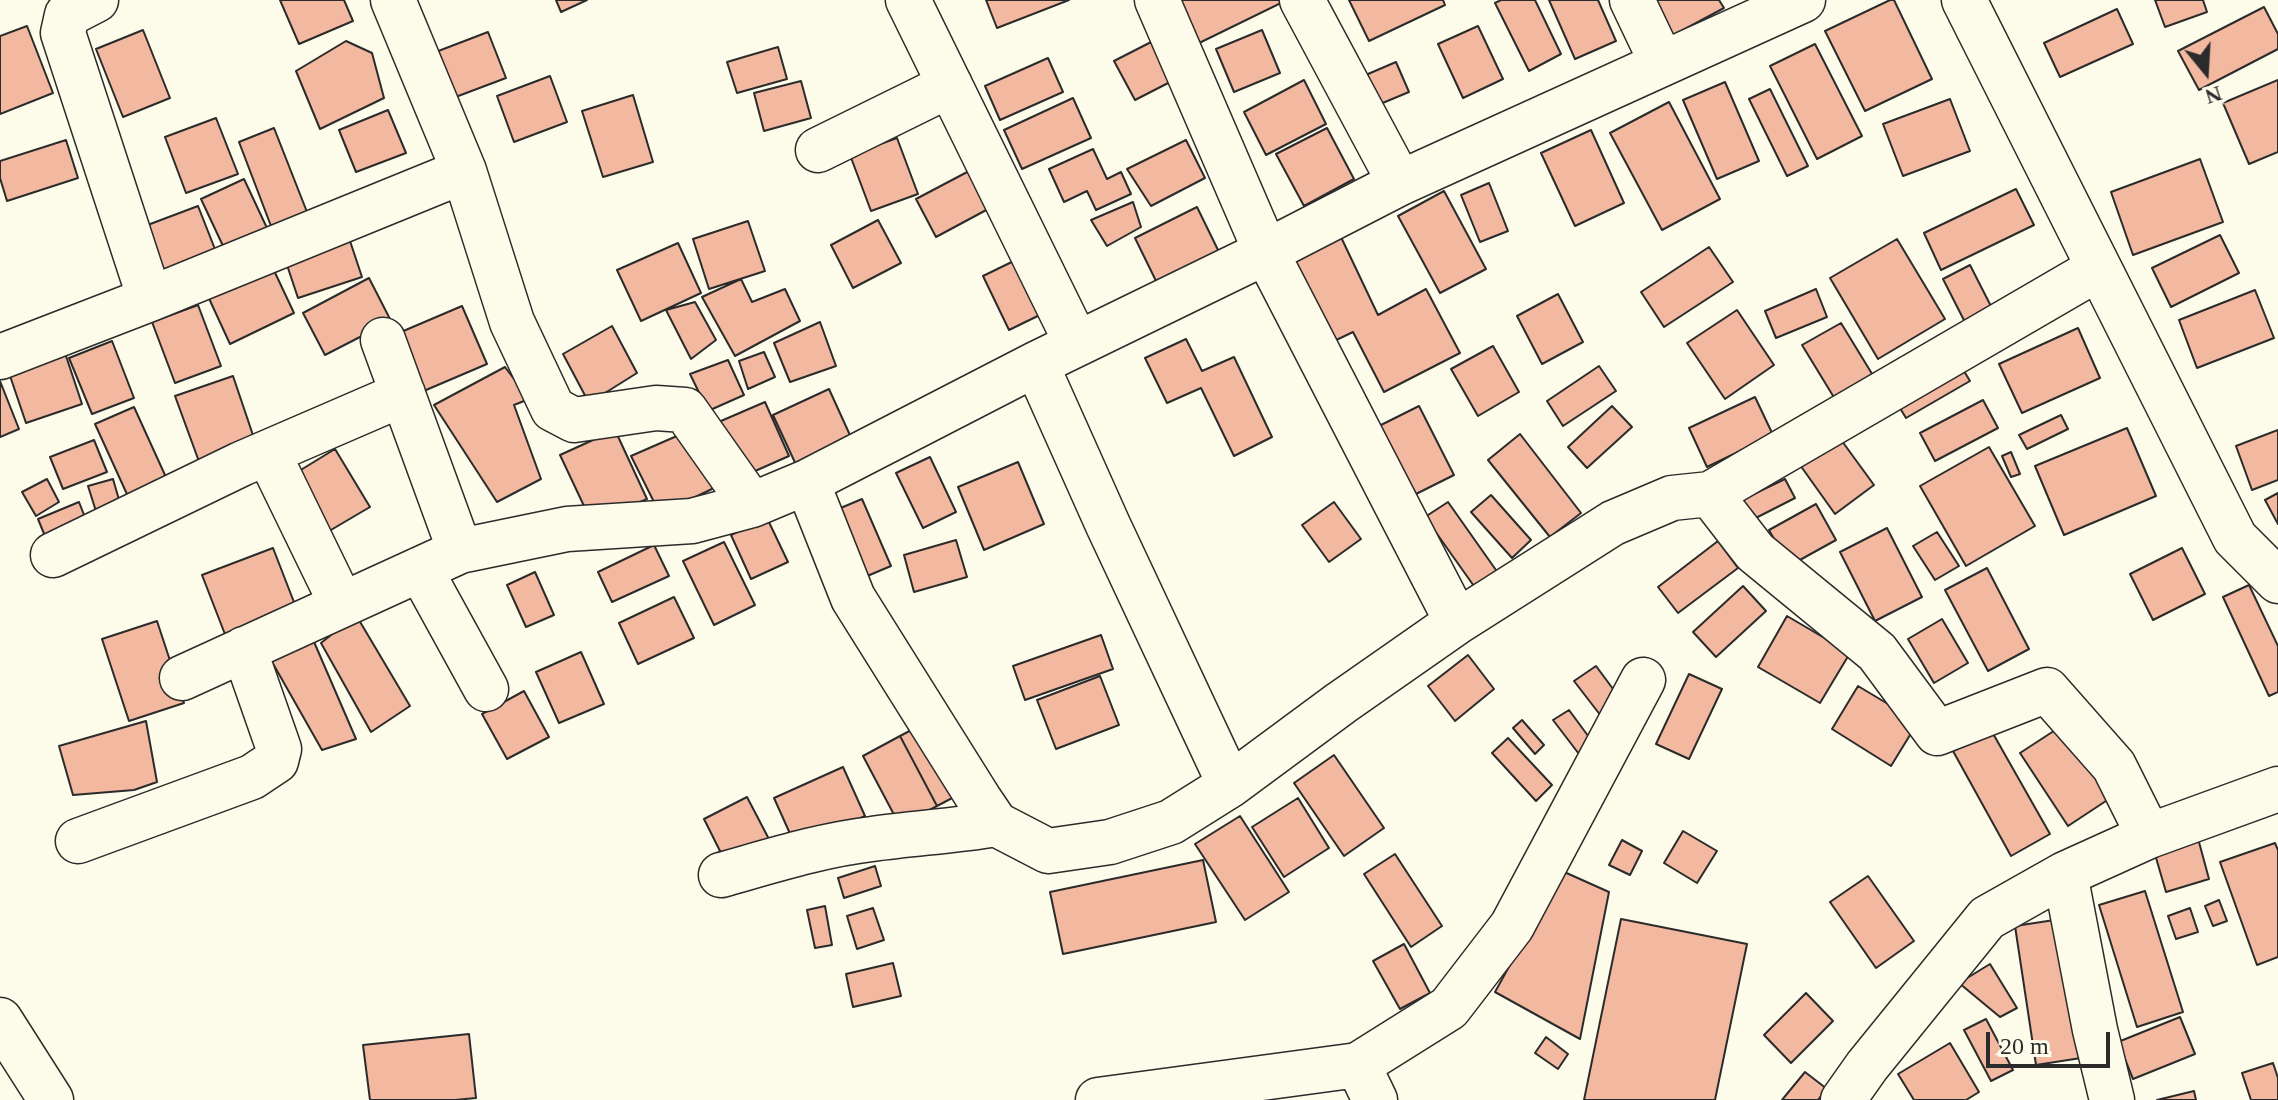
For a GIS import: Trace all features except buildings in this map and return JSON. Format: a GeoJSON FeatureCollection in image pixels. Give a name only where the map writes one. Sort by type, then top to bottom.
{"type":"FeatureCollection","features":[{"type":"Feature","properties":{"kind":"street"},"geometry":{"type":"LineString","coordinates":[[96,0],[67,15],[63,33],[150,299]]}},
{"type":"Feature","properties":{"kind":"street"},"geometry":{"type":"LineString","coordinates":[[393,0],[464,171],[512,322],[553,409],[574,420],[656,408],[685,410],[752,505]]}},
{"type":"Feature","properties":{"kind":"street"},"geometry":{"type":"LineString","coordinates":[[908,0],[1077,344]]}},
{"type":"Feature","properties":{"kind":"street"},"geometry":{"type":"LineString","coordinates":[[1157,0],[1266,252],[1457,622]]}},
{"type":"Feature","properties":{"kind":"street"},"geometry":{"type":"LineString","coordinates":[[1302,0],[1400,183]]}},
{"type":"Feature","properties":{"kind":"street"},"geometry":{"type":"LineString","coordinates":[[1632,0],[1662,63]]}},
{"type":"Feature","properties":{"kind":"street"},"geometry":{"type":"LineString","coordinates":[[182,678],[460,551],[567,529],[692,521],[752,505],[807,482],[1400,183],[1803,0]]}},
{"type":"Feature","properties":{"kind":"street"},"geometry":{"type":"LineString","coordinates":[[1964,0],[2235,538],[2278,581]]}},
{"type":"Feature","properties":{"kind":"street"},"geometry":{"type":"LineString","coordinates":[[818,150],[950,85]]}},
{"type":"Feature","properties":{"kind":"street"},"geometry":{"type":"LineString","coordinates":[[0,357],[464,171]]}},
{"type":"Feature","properties":{"kind":"street"},"geometry":{"type":"LineString","coordinates":[[807,482],[853,598],[996,824],[1048,851],[1110,842],[1171,822],[1230,785],[1457,622],[1613,523],[1672,498],[1710,494],[2099,268]]}},
{"type":"Feature","properties":{"kind":"street"},"geometry":{"type":"LineString","coordinates":[[383,340],[460,551]]}},
{"type":"Feature","properties":{"kind":"street"},"geometry":{"type":"LineString","coordinates":[[1036,364],[1230,785]]}},
{"type":"Feature","properties":{"kind":"street"},"geometry":{"type":"LineString","coordinates":[[53,555],[268,453],[403,394]]}},
{"type":"Feature","properties":{"kind":"street"},"geometry":{"type":"LineString","coordinates":[[268,453],[342,605]]}},
{"type":"Feature","properties":{"kind":"street"},"geometry":{"type":"LineString","coordinates":[[1710,494],[1755,552],[1877,652],[1937,733],[2047,690],[2114,766],[2149,836]]}},
{"type":"Feature","properties":{"kind":"street"},"geometry":{"type":"LineString","coordinates":[[420,569],[486,689]]}},
{"type":"Feature","properties":{"kind":"street"},"geometry":{"type":"LineString","coordinates":[[78,841],[252,777],[276,761],[279,749],[244,649]]}},
{"type":"Feature","properties":{"kind":"street"},"geometry":{"type":"LineString","coordinates":[[1098,1100],[1366,1082],[1449,1008],[1512,926],[1643,680]]}},
{"type":"Feature","properties":{"kind":"street"},"geometry":{"type":"LineString","coordinates":[[1843,1100],[1987,918],[2065,874],[2149,836],[2278,789]]}},
{"type":"Feature","properties":{"kind":"street"},"geometry":{"type":"LineString","coordinates":[[721,875],[801,853],[871,839],[996,824]]}},
{"type":"Feature","properties":{"kind":"street"},"geometry":{"type":"LineString","coordinates":[[2065,874],[2112,1100]]}},
{"type":"Feature","properties":{"kind":"street"},"geometry":{"type":"LineString","coordinates":[[7,1046],[51,1100]]}}]}
